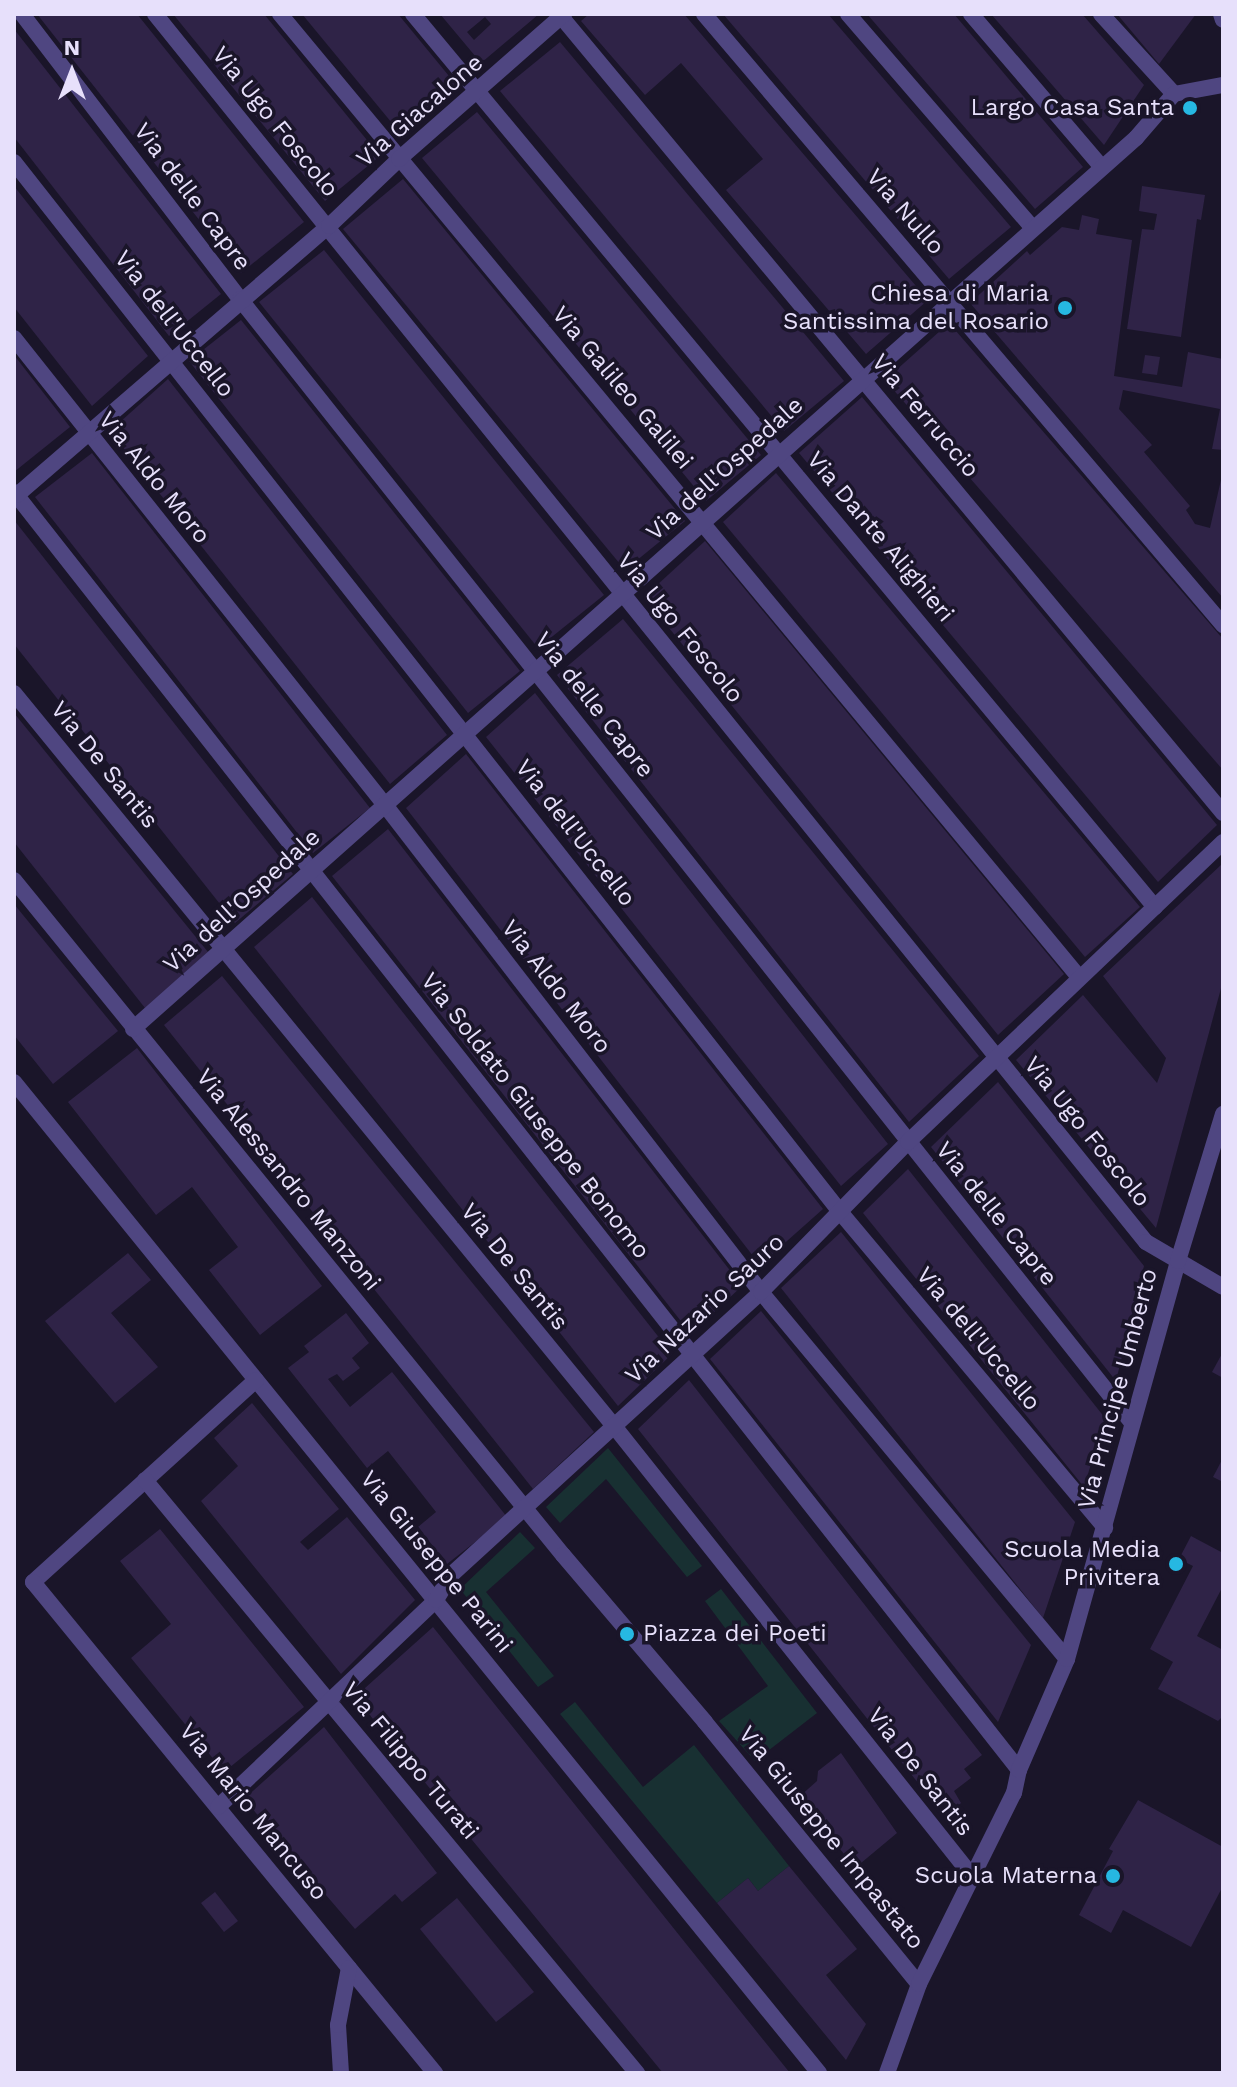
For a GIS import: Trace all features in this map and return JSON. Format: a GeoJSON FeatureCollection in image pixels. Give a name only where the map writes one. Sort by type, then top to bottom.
{"type":"FeatureCollection","features":[{"type":"Feature","properties":{"kind":"street","name":"Via delle Capre"},"geometry":{"type":"LineString","coordinates":[[22,14],[240,299],[1132,1423]]}},
{"type":"Feature","properties":{"kind":"street","name":"Via Ugo Foscolo"},"geometry":{"type":"LineString","coordinates":[[155,14],[1146,1242],[1223,1287]]}},
{"type":"Feature","properties":{"kind":"street","name":"Via Galileo Galilei"},"geometry":{"type":"LineString","coordinates":[[280,14],[1079,977]]}},
{"type":"Feature","properties":{"kind":"street","name":"Via Dante Alighieri"},"geometry":{"type":"LineString","coordinates":[[413,14],[1155,907]]}},
{"type":"Feature","properties":{"kind":"street","name":"Via Nullo"},"geometry":{"type":"LineString","coordinates":[[704,14],[1223,625]]}},
{"type":"Feature","properties":{"kind":"street"},"geometry":{"type":"LineString","coordinates":[[848,14],[1032,227]]}},
{"type":"Feature","properties":{"kind":"street"},"geometry":{"type":"LineString","coordinates":[[971,14],[1101,166]]}},
{"type":"Feature","properties":{"kind":"street"},"geometry":{"type":"LineString","coordinates":[[1101,14],[1174,94],[1223,85]]}},
{"type":"Feature","properties":{"kind":"street","name":"Via Giacalone"},"geometry":{"type":"LineString","coordinates":[[15,493],[89,434],[240,299],[329,226],[399,159],[477,93],[561,15]]}},
{"type":"Feature","properties":{"kind":"street","name":"Via Ferruccio"},"geometry":{"type":"LineString","coordinates":[[561,15],[1223,813]]}},
{"type":"Feature","properties":{"kind":"street","name":"Via dell'Ospedale"},"geometry":{"type":"LineString","coordinates":[[133,1029],[468,735],[862,377],[1136,138],[1174,94]]}},
{"type":"Feature","properties":{"kind":"street","name":"Via dell'Uccello"},"geometry":{"type":"LineString","coordinates":[[14,162],[468,735],[841,1213],[1105,1528]]}},
{"type":"Feature","properties":{"kind":"street","name":"Via Aldo Moro"},"geometry":{"type":"LineString","coordinates":[[14,338],[385,805],[761,1292],[1067,1659]]}},
{"type":"Feature","properties":{"kind":"street","name":"Via Soldato Giuseppe Bonomo"},"geometry":{"type":"LineString","coordinates":[[15,493],[1019,1770]]}},
{"type":"Feature","properties":{"kind":"street","name":"Via De Santis"},"geometry":{"type":"LineString","coordinates":[[14,693],[614,1426],[972,1876]]}},
{"type":"Feature","properties":{"kind":"street","name":"Via Nazario Sauro"},"geometry":{"type":"LineString","coordinates":[[218,1807],[436,1600],[451,1575],[526,1510],[761,1292],[908,1142],[1223,842]]}},
{"type":"Feature","properties":{"kind":"street","name":"Via Alessandro Manzoni"},"geometry":{"type":"LineString","coordinates":[[14,880],[526,1510]]}},
{"type":"Feature","properties":{"kind":"street","name":"Via Giuseppe Parini"},"geometry":{"type":"LineString","coordinates":[[14,1082],[819,2073]]}},
{"type":"Feature","properties":{"kind":"street","name":"Via Principe Umberto"},"geometry":{"type":"LineString","coordinates":[[887,2073],[919,1984],[1014,1793],[1019,1770],[1067,1659],[1178,1261],[1219,1152],[1223,1114]]}},
{"type":"Feature","properties":{"kind":"street"},"geometry":{"type":"LineString","coordinates":[[145,1480],[256,1380]]}},
{"type":"Feature","properties":{"kind":"street","name":"Via Mario Mancuso"},"geometry":{"type":"LineString","coordinates":[[145,1480],[33,1582],[435,2073]]}},
{"type":"Feature","properties":{"kind":"street","name":"Via Filippo Turati"},"geometry":{"type":"LineString","coordinates":[[145,1480],[637,2073]]}},
{"type":"Feature","properties":{"kind":"street","name":"Via Giuseppe Impastato"},"geometry":{"type":"LineString","coordinates":[[526,1510],[705,1722],[919,1984]]}},
{"type":"Feature","properties":{"kind":"street"},"geometry":{"type":"LineString","coordinates":[[341,2073],[338,2025],[349,1968]]}},
{"type":"Feature","properties":{"kind":"green space"},"geometry":{"type":"Polygon","coordinates":[[[608,1448],[702,1566],[687,1577],[606,1479],[560,1523],[546,1507],[608,1448]]]}},
{"type":"Feature","properties":{"kind":"green space"},"geometry":{"type":"Polygon","coordinates":[[[520,1532],[535,1548],[486,1592],[554,1676],[538,1687],[460,1589],[520,1532]]]}},
{"type":"Feature","properties":{"kind":"green space"},"geometry":{"type":"Polygon","coordinates":[[[721,1589],[817,1713],[755,1761],[719,1721],[768,1686],[705,1601],[721,1589]]]}},
{"type":"Feature","properties":{"kind":"green space"},"geometry":{"type":"Polygon","coordinates":[[[575,1702],[643,1787],[694,1745],[789,1866],[758,1891],[748,1878],[717,1903],[560,1714],[575,1702]]]}},
{"type":"Feature","properties":{"kind":"building"},"geometry":{"type":"Polygon","coordinates":[[[37,14],[137,14],[304,222],[241,273],[37,14]]]}},
{"type":"Feature","properties":{"kind":"building"},"geometry":{"type":"Polygon","coordinates":[[[173,14],[264,14],[380,156],[325,201],[173,14]]]}},
{"type":"Feature","properties":{"kind":"building"},"geometry":{"type":"Polygon","coordinates":[[[302,14],[398,14],[458,87],[401,134],[302,14]]]}},
{"type":"Feature","properties":{"kind":"building"},"geometry":{"type":"Polygon","coordinates":[[[440,14],[539,14],[481,63],[440,14]],[[485,17],[467,32],[474,40],[491,24],[485,17]]]}},
{"type":"Feature","properties":{"kind":"building"},"geometry":{"type":"Polygon","coordinates":[[[589,14],[684,14],[928,300],[866,354],[726,190],[763,159],[681,63],[645,95],[581,21],[589,14]]]}},
{"type":"Feature","properties":{"kind":"building"},"geometry":{"type":"Polygon","coordinates":[[[723,14],[828,14],[1011,227],[949,279],[723,14]]]}},
{"type":"Feature","properties":{"kind":"building"},"geometry":{"type":"Polygon","coordinates":[[[867,14],[954,14],[1083,167],[1035,209],[867,14]]]}},
{"type":"Feature","properties":{"kind":"building"},"geometry":{"type":"Polygon","coordinates":[[[991,14],[1082,14],[1144,85],[1104,145],[991,14]]]}},
{"type":"Feature","properties":{"kind":"building"},"geometry":{"type":"Polygon","coordinates":[[[1117,14],[1196,14],[1159,64],[1117,14]]]}},
{"type":"Feature","properties":{"kind":"building"},"geometry":{"type":"Polygon","coordinates":[[[14,29],[221,294],[169,336],[14,137],[14,29]]]}},
{"type":"Feature","properties":{"kind":"building"},"geometry":{"type":"Polygon","coordinates":[[[560,42],[844,381],[784,431],[500,91],[560,42]]]}},
{"type":"Feature","properties":{"kind":"building"},"geometry":{"type":"Polygon","coordinates":[[[477,112],[761,455],[706,501],[422,158],[477,112]]]}},
{"type":"Feature","properties":{"kind":"building"},"geometry":{"type":"Polygon","coordinates":[[[403,179],[685,521],[625,570],[343,229],[403,179]]]}},
{"type":"Feature","properties":{"kind":"building"},"geometry":{"type":"Polygon","coordinates":[[[14,186],[148,356],[92,406],[14,307],[14,186]]]}},
{"type":"Feature","properties":{"kind":"building"},"geometry":{"type":"Polygon","coordinates":[[[1142,186],[1205,195],[1201,220],[1197,219],[1181,337],[1127,329],[1142,229],[1154,230],[1157,214],[1139,211],[1142,186]]]}},
{"type":"Feature","properties":{"kind":"building"},"geometry":{"type":"Polygon","coordinates":[[[1082,215],[1099,219],[1096,234],[1132,240],[1114,376],[1182,387],[1188,352],[1223,359],[1223,450],[1212,449],[1220,409],[1123,390],[1119,409],[1152,445],[1144,452],[1190,506],[1186,510],[1195,524],[1210,528],[1223,471],[1223,598],[970,303],[1027,251],[1030,255],[1062,227],[1079,230],[1082,215]]]}},
{"type":"Feature","properties":{"kind":"building"},"geometry":{"type":"Polygon","coordinates":[[[324,250],[604,595],[538,648],[259,302],[324,250]]]}},
{"type":"Feature","properties":{"kind":"building"},"geometry":{"type":"Polygon","coordinates":[[[241,320],[520,671],[468,713],[189,361],[241,320]]]}},
{"type":"Feature","properties":{"kind":"building"},"geometry":{"type":"Polygon","coordinates":[[[949,323],[1223,639],[1223,770],[885,380],[949,323]]]}},
{"type":"Feature","properties":{"kind":"building"},"geometry":{"type":"Polygon","coordinates":[[[14,355],[70,427],[14,472],[14,355]]]}},
{"type":"Feature","properties":{"kind":"building"},"geometry":{"type":"Polygon","coordinates":[[[1145,355],[1160,357],[1157,375],[1142,373],[1145,355]]]}},
{"type":"Feature","properties":{"kind":"building"},"geometry":{"type":"Polygon","coordinates":[[[168,379],[447,735],[390,784],[110,431],[168,379]]]}},
{"type":"Feature","properties":{"kind":"building"},"geometry":{"type":"Polygon","coordinates":[[[862,397],[1217,825],[1158,882],[799,453],[862,397]]]}},
{"type":"Feature","properties":{"kind":"building"},"geometry":{"type":"Polygon","coordinates":[[[92,453],[370,808],[313,853],[35,497],[92,453]]]}},
{"type":"Feature","properties":{"kind":"building"},"geometry":{"type":"Polygon","coordinates":[[[776,473],[1140,907],[1085,957],[723,522],[776,473]]]}},
{"type":"Feature","properties":{"kind":"building"},"geometry":{"type":"Polygon","coordinates":[[[14,520],[293,874],[235,923],[14,644],[14,520]]]}},
{"type":"Feature","properties":{"kind":"building"},"geometry":{"type":"Polygon","coordinates":[[[705,541],[1064,974],[998,1035],[644,597],[705,541]]]}},
{"type":"Feature","properties":{"kind":"building"},"geometry":{"type":"Polygon","coordinates":[[[623,619],[979,1056],[909,1122],[557,675],[623,619]]]}},
{"type":"Feature","properties":{"kind":"building"},"geometry":{"type":"Polygon","coordinates":[[[535,693],[888,1144],[841,1186],[486,737],[535,693]]]}},
{"type":"Feature","properties":{"kind":"building"},"geometry":{"type":"Polygon","coordinates":[[[14,713],[208,952],[145,1008],[14,842],[14,713]]]}},
{"type":"Feature","properties":{"kind":"building"},"geometry":{"type":"Polygon","coordinates":[[[466,754],[823,1209],[760,1265],[406,808],[466,754]]]}},
{"type":"Feature","properties":{"kind":"building"},"geometry":{"type":"Polygon","coordinates":[[[388,829],[742,1286],[691,1334],[332,876],[388,829]]]}},
{"type":"Feature","properties":{"kind":"building"},"geometry":{"type":"Polygon","coordinates":[[[1223,863],[1223,981],[1156,1228],[1016,1060],[1083,995],[1157,1083],[1166,1058],[1103,976],[1223,863]]]}},
{"type":"Feature","properties":{"kind":"building"},"geometry":{"type":"Polygon","coordinates":[[[312,897],[672,1354],[618,1406],[254,947],[312,897]]]}},
{"type":"Feature","properties":{"kind":"building"},"geometry":{"type":"Polygon","coordinates":[[[14,904],[118,1031],[53,1084],[14,1035],[14,904]]]}},
{"type":"Feature","properties":{"kind":"building"},"geometry":{"type":"Polygon","coordinates":[[[222,976],[594,1432],[533,1489],[164,1025],[222,976]]]}},
{"type":"Feature","properties":{"kind":"building"},"geometry":{"type":"Polygon","coordinates":[[[137,1048],[322,1286],[260,1335],[209,1270],[238,1247],[192,1187],[156,1215],[68,1102],[137,1048]]]}},
{"type":"Feature","properties":{"kind":"building"},"geometry":{"type":"Polygon","coordinates":[[[998,1082],[1144,1266],[1116,1381],[931,1147],[998,1082]]]}},
{"type":"Feature","properties":{"kind":"building"},"geometry":{"type":"Polygon","coordinates":[[[908,1169],[1105,1418],[1084,1487],[863,1213],[908,1169]]]}},
{"type":"Feature","properties":{"kind":"building"},"geometry":{"type":"Polygon","coordinates":[[[841,1232],[1075,1522],[1043,1618],[781,1288],[841,1232]]]}},
{"type":"Feature","properties":{"kind":"building"},"geometry":{"type":"Polygon","coordinates":[[[128,1253],[151,1280],[111,1313],[158,1367],[115,1403],[45,1321],[128,1253]]]}},
{"type":"Feature","properties":{"kind":"building"},"geometry":{"type":"Polygon","coordinates":[[[761,1311],[1031,1645],[998,1722],[710,1359],[761,1311]]]}},
{"type":"Feature","properties":{"kind":"building"},"geometry":{"type":"Polygon","coordinates":[[[346,1313],[369,1343],[352,1358],[360,1368],[343,1381],[337,1374],[328,1379],[350,1407],[392,1372],[507,1517],[447,1564],[418,1527],[436,1512],[388,1451],[367,1468],[288,1368],[309,1352],[304,1346],[346,1313]]]}},
{"type":"Feature","properties":{"kind":"building"},"geometry":{"type":"Polygon","coordinates":[[[1223,1352],[1223,1378],[1212,1372],[1223,1352]]]}},
{"type":"Feature","properties":{"kind":"building"},"geometry":{"type":"Polygon","coordinates":[[[689,1380],[982,1755],[964,1769],[971,1778],[954,1791],[961,1803],[945,1817],[638,1429],[689,1380]]]}},
{"type":"Feature","properties":{"kind":"building"},"geometry":{"type":"Polygon","coordinates":[[[252,1403],[339,1509],[300,1542],[308,1550],[347,1517],[415,1600],[341,1674],[201,1501],[238,1466],[214,1438],[252,1403]]]}},
{"type":"Feature","properties":{"kind":"building"},"geometry":{"type":"Polygon","coordinates":[[[1223,1458],[1223,1482],[1213,1477],[1223,1458]]]}},
{"type":"Feature","properties":{"kind":"building"},"geometry":{"type":"Polygon","coordinates":[[[160,1529],[304,1707],[224,1772],[131,1658],[171,1624],[120,1561],[160,1529]]]}},
{"type":"Feature","properties":{"kind":"building"},"geometry":{"type":"Polygon","coordinates":[[[1191,1536],[1223,1553],[1223,1586],[1197,1636],[1223,1650],[1223,1716],[1218,1721],[1158,1689],[1173,1662],[1150,1649],[1193,1566],[1179,1559],[1191,1536]]]}},
{"type":"Feature","properties":{"kind":"building"},"geometry":{"type":"Polygon","coordinates":[[[433,1627],[790,2073],[663,2073],[355,1697],[433,1627]]]}},
{"type":"Feature","properties":{"kind":"building"},"geometry":{"type":"Polygon","coordinates":[[[324,1727],[437,1873],[402,1902],[395,1894],[355,1929],[244,1799],[324,1727]]]}},
{"type":"Feature","properties":{"kind":"building"},"geometry":{"type":"Polygon","coordinates":[[[841,1753],[897,1833],[855,1868],[799,1797],[817,1781],[818,1771],[841,1753]]]}},
{"type":"Feature","properties":{"kind":"building"},"geometry":{"type":"Polygon","coordinates":[[[1138,1800],[1223,1847],[1223,1886],[1191,1947],[1123,1910],[1111,1933],[1079,1915],[1113,1851],[1109,1849],[1138,1800]]]}},
{"type":"Feature","properties":{"kind":"building"},"geometry":{"type":"Polygon","coordinates":[[[789,1866],[857,1949],[826,1975],[866,2024],[846,2060],[717,1903],[748,1878],[758,1891],[789,1866]]]}},
{"type":"Feature","properties":{"kind":"building"},"geometry":{"type":"Polygon","coordinates":[[[215,1892],[238,1921],[224,1932],[201,1903],[215,1892]]]}},
{"type":"Feature","properties":{"kind":"building"},"geometry":{"type":"Polygon","coordinates":[[[457,1898],[534,1992],[496,2022],[420,1929],[457,1898]]]}},
{"type":"Feature","properties":{"kind":"place","name":"Largo Casa Santa"},"geometry":{"type":"Point","coordinates":[1190,108]}},
{"type":"Feature","properties":{"kind":"place","name":"Chiesa di Maria Santissima del Rosario"},"geometry":{"type":"Point","coordinates":[1065,308]}},
{"type":"Feature","properties":{"kind":"place","name":"Scuola Media Privitera"},"geometry":{"type":"Point","coordinates":[1176,1564]}},
{"type":"Feature","properties":{"kind":"place","name":"Piazza dei Poeti"},"geometry":{"type":"Point","coordinates":[627,1634]}},
{"type":"Feature","properties":{"kind":"place","name":"Scuola Materna"},"geometry":{"type":"Point","coordinates":[1113,1876]}}]}
